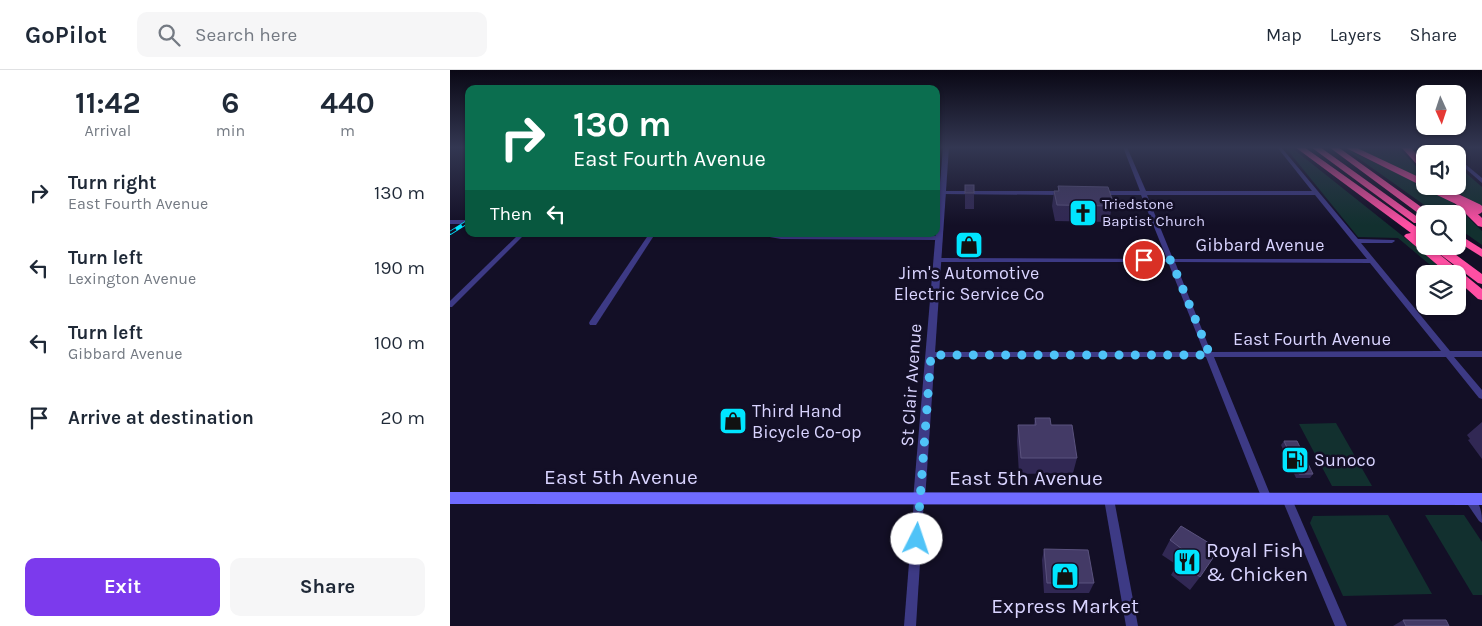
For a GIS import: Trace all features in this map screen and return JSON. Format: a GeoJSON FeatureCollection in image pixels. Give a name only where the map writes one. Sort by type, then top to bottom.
{"type":"FeatureCollection","features":[{"type":"Feature","properties":{"kind":"highway"},"geometry":{"type":"LineString","coordinates":[[1334,173],[1416,232]]}},
{"type":"Feature","properties":{"kind":"highway"},"geometry":{"type":"LineString","coordinates":[[1351,173],[1416,220]]}},
{"type":"Feature","properties":{"kind":"highway"},"geometry":{"type":"LineString","coordinates":[[1369,173],[1416,207]]}},
{"type":"Feature","properties":{"kind":"highway"},"geometry":{"type":"LineString","coordinates":[[1402,173],[1416,180]]}},
{"type":"Feature","properties":{"kind":"highway"},"geometry":{"type":"LineString","coordinates":[[1346,182],[1444,265]]}},
{"type":"Feature","properties":{"kind":"highway"},"geometry":{"type":"LineString","coordinates":[[1447,195],[1482,222]]}},
{"type":"Feature","properties":{"kind":"highway"},"geometry":{"type":"LineString","coordinates":[[1451,195],[1480,210]]}},
{"type":"Feature","properties":{"kind":"highway"},"geometry":{"type":"LineString","coordinates":[[1466,243],[1482,254]]}},
{"type":"Feature","properties":{"kind":"highway"},"geometry":{"type":"LineString","coordinates":[[1448,255],[1482,280]]}},
{"type":"Feature","properties":{"kind":"highway"},"geometry":{"type":"LineString","coordinates":[[1464,255],[1482,268]]}},
{"type":"Feature","properties":{"kind":"highway"},"geometry":{"type":"LineString","coordinates":[[1466,283],[1482,296]]}},
{"type":"Feature","properties":{"kind":"main road","name":"East 5th Avenue"},"geometry":{"type":"LineString","coordinates":[[450,498],[920,500],[1476,499]]}},
{"type":"Feature","properties":{"kind":"street","name":"St Clair Avenue"},"geometry":{"type":"LineString","coordinates":[[940,223],[944,173]]}},
{"type":"Feature","properties":{"kind":"street"},"geometry":{"type":"LineString","coordinates":[[1136,173],[1268,499]]}},
{"type":"Feature","properties":{"kind":"street"},"geometry":{"type":"LineString","coordinates":[[1300,173],[1482,396]]}},
{"type":"Feature","properties":{"kind":"street"},"geometry":{"type":"LineString","coordinates":[[1098,192],[1317,193]]}},
{"type":"Feature","properties":{"kind":"street"},"geometry":{"type":"LineString","coordinates":[[942,193],[1070,193]]}},
{"type":"Feature","properties":{"kind":"street"},"geometry":{"type":"LineString","coordinates":[[450,222],[465,222]]}},
{"type":"Feature","properties":{"kind":"street"},"geometry":{"type":"LineString","coordinates":[[450,305],[519,237]]}},
{"type":"Feature","properties":{"kind":"street"},"geometry":{"type":"LineString","coordinates":[[593,322],[650,237]]}},
{"type":"Feature","properties":{"kind":"street"},"geometry":{"type":"LineString","coordinates":[[865,237],[939,238]]}},
{"type":"Feature","properties":{"kind":"street","name":"St Clair Avenue"},"geometry":{"type":"LineString","coordinates":[[910,626],[939,238]]}},
{"type":"Feature","properties":{"kind":"street"},"geometry":{"type":"LineString","coordinates":[[1356,241],[1392,241]]}},
{"type":"Feature","properties":{"kind":"street","name":"Gibbard Avenue"},"geometry":{"type":"LineString","coordinates":[[938,260],[1372,261]]}},
{"type":"Feature","properties":{"kind":"street","name":"East Fourth Avenue"},"geometry":{"type":"LineString","coordinates":[[931,355],[1482,354]]}},
{"type":"Feature","properties":{"kind":"street"},"geometry":{"type":"LineString","coordinates":[[1109,499],[1132,626]]}},
{"type":"Feature","properties":{"kind":"street"},"geometry":{"type":"LineString","coordinates":[[1287,499],[1341,626]]}},
{"type":"Feature","properties":{"kind":"street"},"geometry":{"type":"LineString","coordinates":[[1476,499],[1482,518]]}},
{"type":"Feature","properties":{"kind":"green space"},"geometry":{"type":"Polygon","coordinates":[[[1306,173],[1324,173],[1416,247],[1416,253],[1398,238],[1358,237],[1306,173]]]}},
{"type":"Feature","properties":{"kind":"green space"},"geometry":{"type":"Polygon","coordinates":[[[1379,173],[1397,173],[1416,182],[1416,195],[1446,196],[1455,205],[1424,205],[1379,173]]]}},
{"type":"Feature","properties":{"kind":"green space"},"geometry":{"type":"Polygon","coordinates":[[[1466,173],[1482,187],[1482,208],[1468,201],[1462,195],[1466,195],[1466,173]]]}},
{"type":"Feature","properties":{"kind":"green space"},"geometry":{"type":"Polygon","coordinates":[[[1466,215],[1482,231],[1482,245],[1466,234],[1466,215]]]}},
{"type":"Feature","properties":{"kind":"green space"},"geometry":{"type":"Polygon","coordinates":[[[1418,255],[1426,255],[1438,265],[1430,265],[1418,255]]]}},
{"type":"Feature","properties":{"kind":"green space"},"geometry":{"type":"Polygon","coordinates":[[[1336,423],[1372,486],[1332,486],[1299,424],[1336,423]]]}},
{"type":"Feature","properties":{"kind":"green space"},"geometry":{"type":"Polygon","coordinates":[[[1388,515],[1432,594],[1343,596],[1310,523],[1313,516],[1388,515]]]}},
{"type":"Feature","properties":{"kind":"green space"},"geometry":{"type":"Polygon","coordinates":[[[1425,515],[1464,515],[1482,542],[1482,595],[1473,595],[1425,515]]]}},
{"type":"Feature","properties":{"kind":"building"},"geometry":{"type":"Polygon","coordinates":[[[965,185],[974,185],[974,193],[965,193],[965,185]]]}},
{"type":"Feature","properties":{"kind":"building"},"geometry":{"type":"Polygon","coordinates":[[[1058,186],[1108,187],[1112,206],[1057,205],[1054,191],[1059,191],[1058,186]]]}},
{"type":"Feature","properties":{"kind":"building"},"geometry":{"type":"Polygon","coordinates":[[[1035,418],[1050,418],[1051,425],[1072,425],[1077,458],[1021,458],[1018,425],[1036,425],[1035,418]]]}},
{"type":"Feature","properties":{"kind":"building"},"geometry":{"type":"Polygon","coordinates":[[[1284,441],[1297,441],[1313,474],[1299,474],[1284,441]]]}},
{"type":"Feature","properties":{"kind":"building"},"geometry":{"type":"Polygon","coordinates":[[[1181,526],[1209,543],[1207,545],[1217,552],[1200,577],[1179,561],[1186,552],[1170,540],[1181,526]]]}},
{"type":"Feature","properties":{"kind":"building","name":"Express Market"},"geometry":{"type":"Polygon","coordinates":[[[1044,549],[1088,550],[1094,583],[1047,583],[1044,549]]]}},
{"type":"Feature","properties":{"kind":"building"},"geometry":{"type":"Polygon","coordinates":[[[1403,620],[1446,620],[1449,626],[1406,626],[1403,620]]]}},
{"type":"Feature","properties":{"kind":"railway"},"geometry":{"type":"LineString","coordinates":[[450,233],[465,224]]}},
{"type":"Feature","properties":{"kind":"place","name":"Triedstone Baptist Church"},"geometry":{"type":"Point","coordinates":[1083,213]}},
{"type":"Feature","properties":{"kind":"place","name":"Jim's Automotive Electric Service Co"},"geometry":{"type":"Point","coordinates":[969,245]}},
{"type":"Feature","properties":{"kind":"place","name":"Third Hand Bicycle Co-op"},"geometry":{"type":"Point","coordinates":[733,421]}},
{"type":"Feature","properties":{"kind":"place","name":"Sunoco"},"geometry":{"type":"Point","coordinates":[1295,460]}},
{"type":"Feature","properties":{"kind":"place","name":"Royal Fish & Chicken"},"geometry":{"type":"Point","coordinates":[1187,562]}},
{"type":"Feature","properties":{"kind":"place","name":"Express Market"},"geometry":{"type":"Point","coordinates":[1065,576]}},
{"type":"Feature","properties":{"kind":"route"},"geometry":{"type":"LineString","coordinates":[[917,539],[931,355],[1210,355],[1171,260],[1144,260]]}}]}
